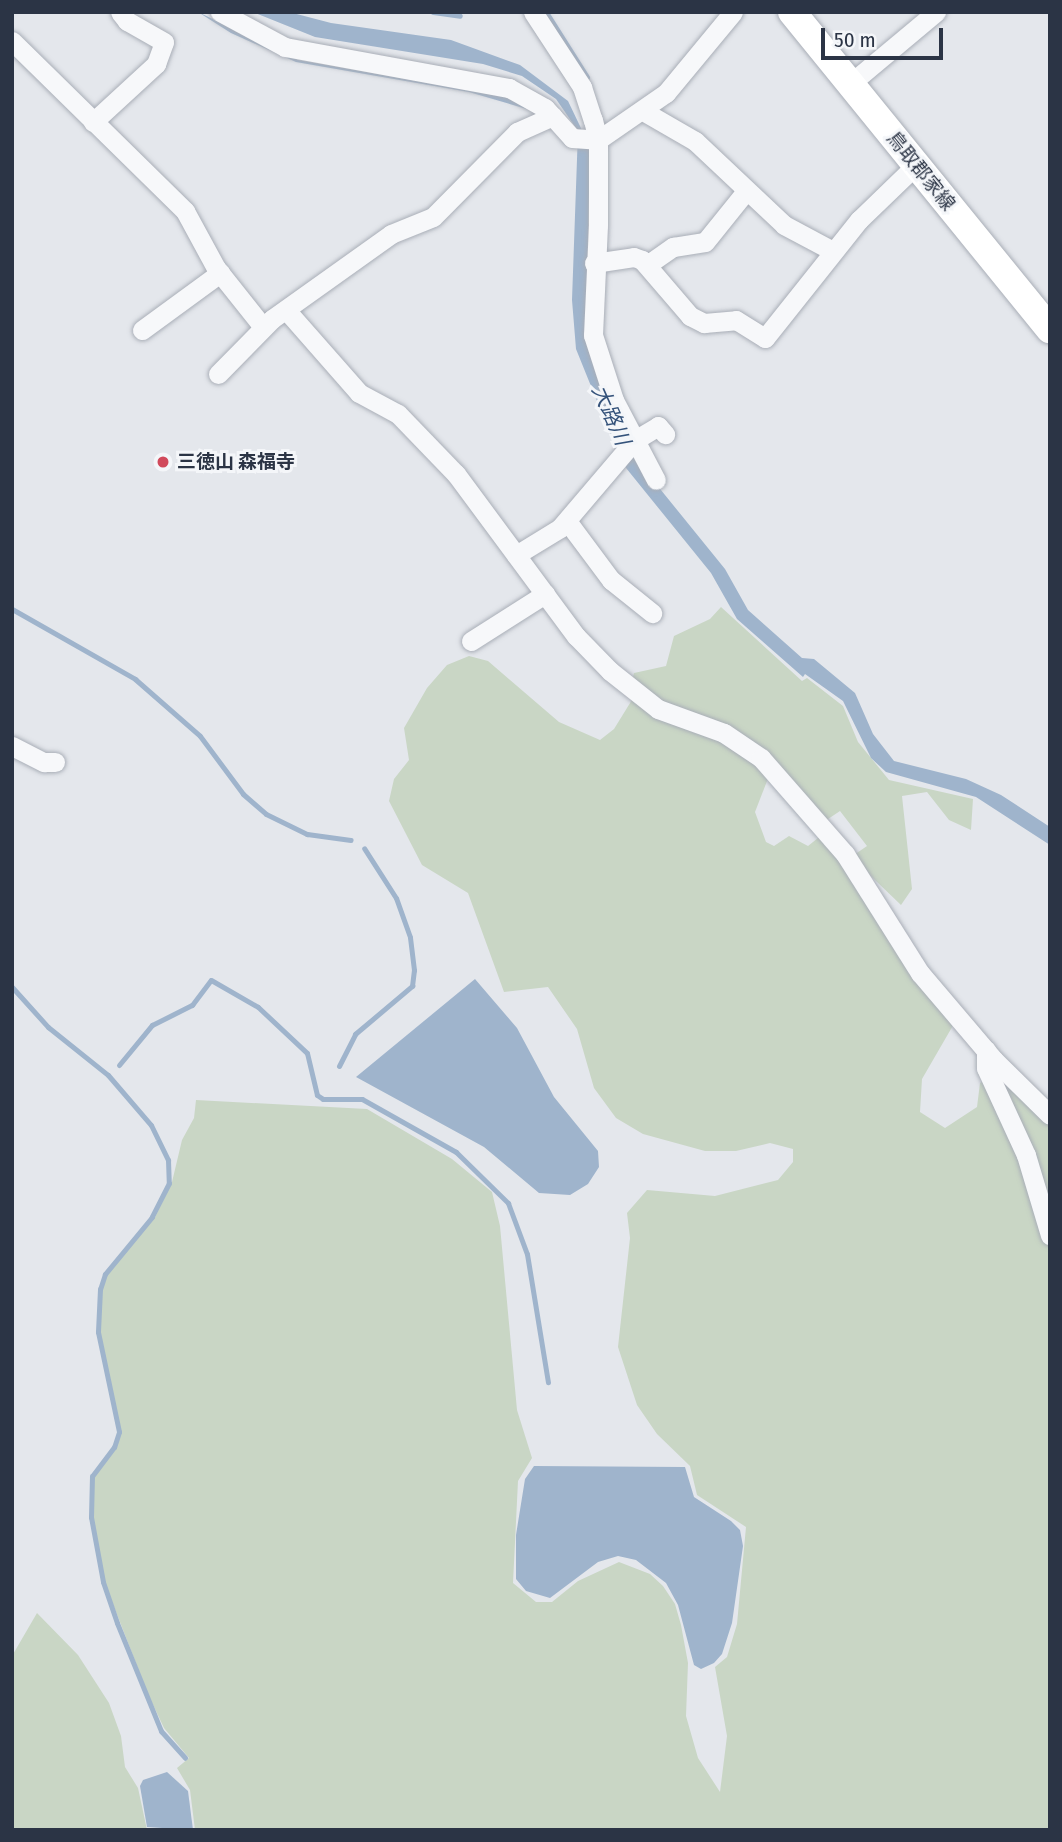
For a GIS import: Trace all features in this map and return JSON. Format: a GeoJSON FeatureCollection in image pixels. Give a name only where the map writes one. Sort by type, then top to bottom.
{"type":"FeatureCollection","features":[{"type":"Feature","properties":{"kind":"main road","name":"鳥取郡家線"},"geometry":{"type":"LineString","coordinates":[[792,12],[1050,330]]}},
{"type":"Feature","properties":{"kind":"street"},"geometry":{"type":"LineString","coordinates":[[93,122],[156,64],[164,42],[127,21],[120,12]]}},
{"type":"Feature","properties":{"kind":"street"},"geometry":{"type":"LineString","coordinates":[[220,12],[285,47],[484,81],[529,97],[587,139]]}},
{"type":"Feature","properties":{"kind":"street"},"geometry":{"type":"LineString","coordinates":[[533,12],[582,87],[594,263],[593,335],[614,400],[656,480]]}},
{"type":"Feature","properties":{"kind":"street"},"geometry":{"type":"LineString","coordinates":[[587,139],[643,111],[666,93],[733,12]]}},
{"type":"Feature","properties":{"kind":"street"},"geometry":{"type":"LineString","coordinates":[[852,83],[936,12]]}},
{"type":"Feature","properties":{"kind":"street"},"geometry":{"type":"LineString","coordinates":[[12,41],[186,211],[219,273],[264,327]]}},
{"type":"Feature","properties":{"kind":"street"},"geometry":{"type":"LineString","coordinates":[[643,111],[695,141],[784,225],[833,251]]}},
{"type":"Feature","properties":{"kind":"street"},"geometry":{"type":"LineString","coordinates":[[218,374],[264,327],[391,234],[433,217],[517,132],[553,116]]}},
{"type":"Feature","properties":{"kind":"street"},"geometry":{"type":"LineString","coordinates":[[594,263],[634,257],[647,265],[690,316],[704,323],[736,320],[765,338],[833,251],[916,165]]}},
{"type":"Feature","properties":{"kind":"street"},"geometry":{"type":"LineString","coordinates":[[647,265],[673,247],[705,242],[746,191]]}},
{"type":"Feature","properties":{"kind":"street"},"geometry":{"type":"LineString","coordinates":[[142,330],[219,273]]}},
{"type":"Feature","properties":{"kind":"street"},"geometry":{"type":"LineString","coordinates":[[287,311],[359,393],[398,414],[453,470],[576,636],[642,697],[685,721],[724,733],[761,758],[845,854],[920,973],[986,1050],[1050,1115]]}},
{"type":"Feature","properties":{"kind":"street"},"geometry":{"type":"LineString","coordinates":[[516,555],[567,521],[635,440],[658,426],[666,435]]}},
{"type":"Feature","properties":{"kind":"street"},"geometry":{"type":"LineString","coordinates":[[567,521],[611,580],[652,613]]}},
{"type":"Feature","properties":{"kind":"street"},"geometry":{"type":"LineString","coordinates":[[471,641],[545,594]]}},
{"type":"Feature","properties":{"kind":"street"},"geometry":{"type":"LineString","coordinates":[[12,746],[44,762],[55,762]]}},
{"type":"Feature","properties":{"kind":"street"},"geometry":{"type":"LineString","coordinates":[[986,1050],[986,1068],[1026,1155],[1050,1235]]}},
{"type":"Feature","properties":{"kind":"green space"},"geometry":{"type":"Polygon","coordinates":[[[721,607],[802,681],[807,678],[843,706],[858,742],[889,780],[973,799],[971,830],[949,820],[927,792],[902,796],[912,889],[901,905],[851,857],[867,846],[840,811],[822,823],[782,782],[702,724],[631,685],[634,673],[666,666],[674,636],[710,619],[721,607]]]}},
{"type":"Feature","properties":{"kind":"green space"},"geometry":{"type":"Polygon","coordinates":[[[469,656],[488,661],[559,722],[600,740],[614,729],[635,695],[720,734],[769,776],[755,812],[766,842],[774,846],[789,836],[808,846],[823,834],[955,1022],[922,1079],[920,1112],[945,1128],[977,1107],[980,1083],[987,1079],[1050,1242],[1050,1830],[195,1830],[190,1790],[177,1768],[189,1758],[164,1728],[148,1694],[104,1581],[92,1516],[94,1476],[115,1447],[120,1432],[100,1331],[102,1289],[107,1274],[155,1217],[172,1182],[182,1140],[194,1118],[196,1100],[367,1109],[452,1159],[492,1192],[500,1226],[517,1410],[532,1458],[518,1481],[513,1583],[536,1602],[552,1602],[578,1581],[619,1562],[650,1574],[663,1586],[675,1604],[688,1663],[686,1716],[698,1758],[720,1792],[727,1736],[715,1667],[727,1657],[737,1624],[746,1527],[697,1495],[690,1466],[657,1434],[637,1405],[618,1347],[630,1238],[627,1213],[647,1190],[715,1196],[778,1180],[793,1162],[793,1149],[770,1143],[736,1151],[705,1151],[643,1134],[616,1118],[594,1088],[577,1029],[548,987],[504,992],[468,893],[422,865],[389,801],[394,779],[409,760],[404,728],[427,688],[447,665],[469,656]]]}},
{"type":"Feature","properties":{"kind":"green space"},"geometry":{"type":"Polygon","coordinates":[[[1018,1086],[1050,1120],[1050,1225],[998,1090],[1018,1086]]]}},
{"type":"Feature","properties":{"kind":"green space"},"geometry":{"type":"Polygon","coordinates":[[[37,1613],[78,1655],[109,1703],[121,1736],[125,1767],[138,1788],[147,1830],[12,1830],[12,1656],[37,1613]]]}},
{"type":"Feature","properties":{"kind":"water"},"geometry":{"type":"Polygon","coordinates":[[[198,12],[298,60],[491,94],[509,98],[530,110],[469,92],[296,62],[231,33],[198,12]]]}},
{"type":"Feature","properties":{"kind":"water","name":"大路川"},"geometry":{"type":"Polygon","coordinates":[[[253,12],[289,12],[331,23],[451,40],[520,65],[568,101],[590,147],[586,329],[652,479],[725,569],[748,610],[802,658],[814,659],[855,693],[873,734],[894,761],[966,779],[1001,795],[1050,827],[1050,845],[976,797],[886,772],[871,758],[843,701],[805,674],[803,677],[737,619],[711,573],[622,463],[576,349],[572,300],[578,131],[556,99],[522,76],[483,64],[315,37],[253,12]]]}},
{"type":"Feature","properties":{"kind":"water"},"geometry":{"type":"Polygon","coordinates":[[[475,979],[517,1028],[554,1097],[598,1151],[599,1167],[588,1184],[570,1195],[539,1193],[484,1147],[356,1077],[475,979]]]}},
{"type":"Feature","properties":{"kind":"water"},"geometry":{"type":"Polygon","coordinates":[[[534,1466],[685,1467],[694,1497],[740,1530],[743,1546],[732,1623],[722,1654],[714,1663],[701,1669],[694,1665],[678,1605],[666,1583],[636,1560],[618,1556],[598,1562],[550,1598],[526,1591],[516,1579],[516,1535],[525,1479],[534,1466]]]}},
{"type":"Feature","properties":{"kind":"water"},"geometry":{"type":"Polygon","coordinates":[[[167,1772],[188,1791],[193,1830],[147,1827],[140,1786],[143,1780],[167,1772]]]}},
{"type":"Feature","properties":{"kind":"waterway"},"geometry":{"type":"LineString","coordinates":[[433,12],[460,16]]}},
{"type":"Feature","properties":{"kind":"waterway"},"geometry":{"type":"LineString","coordinates":[[546,12],[587,77]]}},
{"type":"Feature","properties":{"kind":"waterway"},"geometry":{"type":"LineString","coordinates":[[12,609],[135,679],[200,736],[243,794],[266,814],[307,834],[351,840]]}},
{"type":"Feature","properties":{"kind":"waterway"},"geometry":{"type":"LineString","coordinates":[[339,1066],[355,1034],[412,986],[414,970],[410,937],[396,898],[364,848]]}},
{"type":"Feature","properties":{"kind":"waterway"},"geometry":{"type":"LineString","coordinates":[[119,1065],[152,1025],[192,1005],[211,980],[258,1007],[307,1053],[317,1095],[323,1099],[362,1099],[456,1152],[508,1203],[527,1254],[548,1382]]}},
{"type":"Feature","properties":{"kind":"waterway"},"geometry":{"type":"LineString","coordinates":[[12,987],[48,1027],[108,1075],[151,1125],[168,1160],[169,1183],[152,1217],[105,1274],[100,1289],[98,1332],[119,1432],[114,1447],[92,1476],[91,1517],[103,1582],[117,1623],[161,1731],[185,1758]]}},
{"type":"Feature","properties":{"kind":"place","name":"三徳山 森福寺"},"geometry":{"type":"Point","coordinates":[163,462]}}]}
